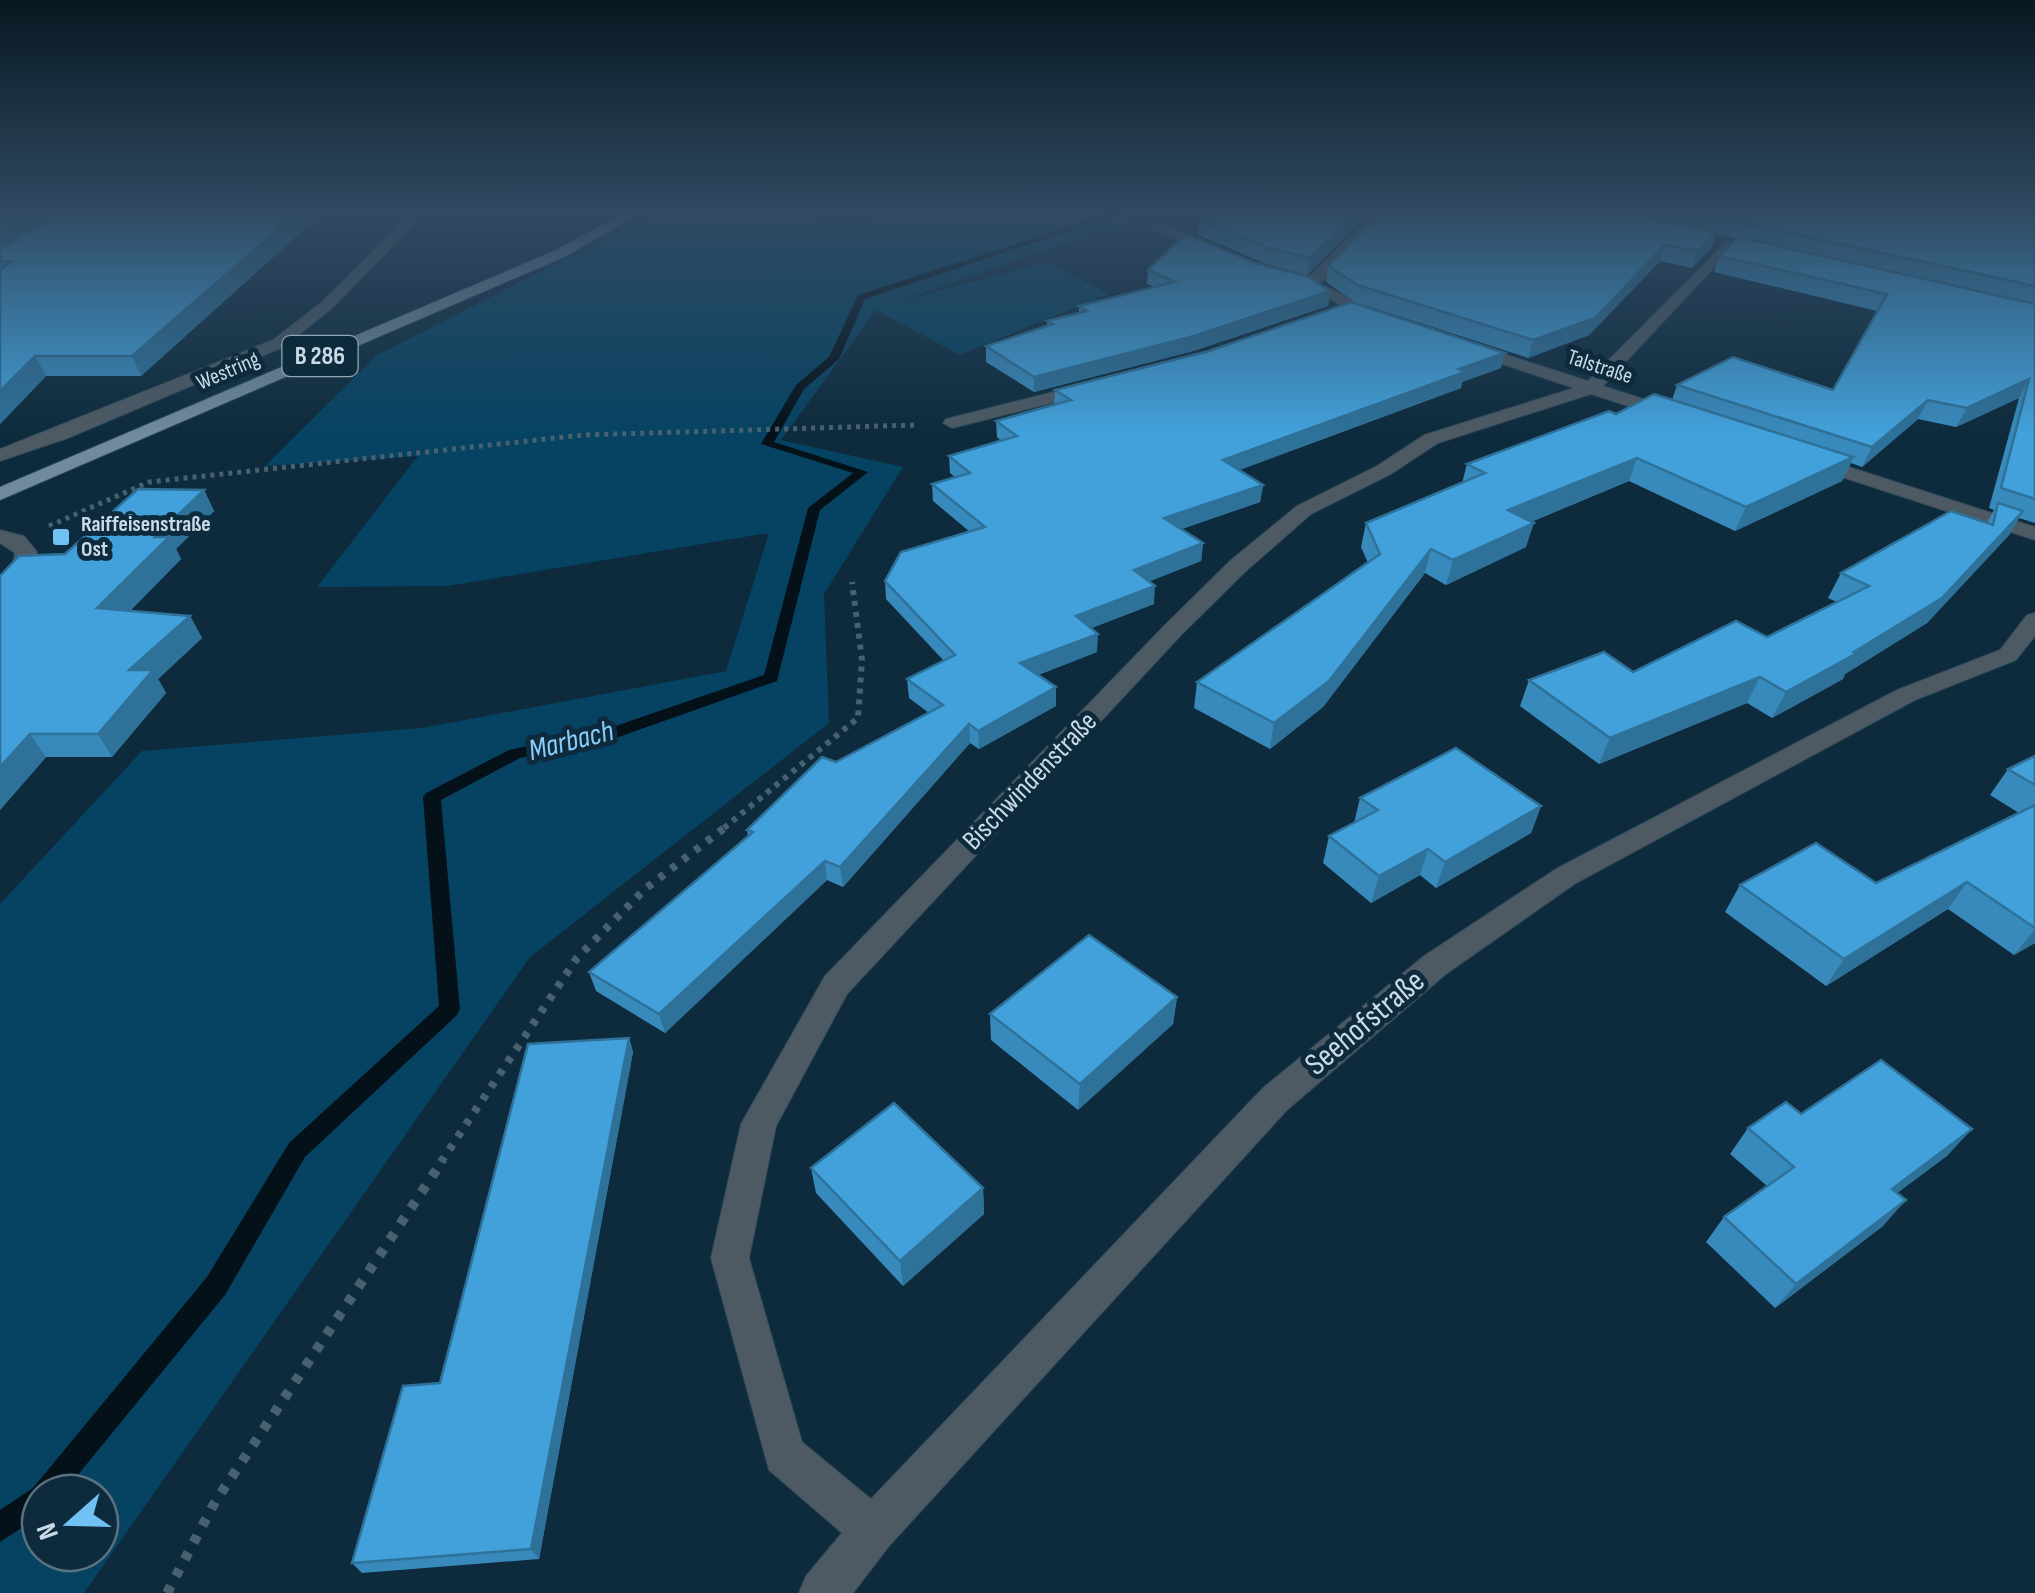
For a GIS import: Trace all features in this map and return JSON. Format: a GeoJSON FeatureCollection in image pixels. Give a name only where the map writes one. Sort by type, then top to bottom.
{"type":"FeatureCollection","features":[{"type":"Feature","properties":{"kind":"main road","name":"Westring"},"geometry":{"type":"LineString","coordinates":[[0,494],[483,286]]}},
{"type":"Feature","properties":{"kind":"street"},"geometry":{"type":"LineString","coordinates":[[0,455],[62,434],[280,343],[345,286]]}},
{"type":"Feature","properties":{"kind":"street"},"geometry":{"type":"LineString","coordinates":[[1314,286],[1339,311],[1404,326]]}},
{"type":"Feature","properties":{"kind":"street","name":"Bischwindenstraße"},"geometry":{"type":"LineString","coordinates":[[873,1530],[784,1455],[730,1258],[759,1124],[836,985],[1174,629],[1239,565],[1304,510],[1384,470],[1432,439],[1592,388],[1688,286]]}},
{"type":"Feature","properties":{"kind":"street","name":"Talstraße"},"geometry":{"type":"LineString","coordinates":[[1460,345],[1684,418]]}},
{"type":"Feature","properties":{"kind":"street"},"geometry":{"type":"LineString","coordinates":[[952,423],[1105,384]]}},
{"type":"Feature","properties":{"kind":"street"},"geometry":{"type":"LineString","coordinates":[[1795,455],[2035,534]]}},
{"type":"Feature","properties":{"kind":"street"},"geometry":{"type":"LineString","coordinates":[[0,594],[23,570],[26,552],[8,538]]}},
{"type":"Feature","properties":{"kind":"street","name":"Seehofstraße"},"geometry":{"type":"LineString","coordinates":[[824,1593],[873,1530],[1275,1098],[1435,964],[1566,876],[1906,695],[2008,655],[2035,620]]}},
{"type":"Feature","properties":{"kind":"path"},"geometry":{"type":"LineString","coordinates":[[8,538],[149,482],[583,435],[952,423]]}},
{"type":"Feature","properties":{"kind":"path"},"geometry":{"type":"LineString","coordinates":[[167,1593],[215,1502],[577,958],[645,889],[795,773],[858,718],[862,660],[852,582]]}},
{"type":"Feature","properties":{"kind":"shaded area"},"geometry":{"type":"Polygon","coordinates":[[[512,286],[942,286],[900,301],[955,286],[1094,286],[1109,294],[960,355],[876,310],[781,440],[903,467],[824,594],[829,723],[530,957],[120,1542],[120,1473],[20,1473],[20,1573],[98,1573],[84,1593],[0,1593],[0,904],[142,751],[422,728],[726,671],[769,533],[447,586],[317,587],[418,456],[265,466],[377,355],[512,286]]]}},
{"type":"Feature","properties":{"kind":"building"},"geometry":{"type":"Polygon","coordinates":[[[0,286],[212,286],[132,356],[35,356],[0,391],[0,286]]]}},
{"type":"Feature","properties":{"kind":"building"},"geometry":{"type":"Polygon","coordinates":[[[1158,286],[1323,286],[1330,291],[1194,336],[1034,377],[986,346],[1053,324],[1047,321],[1087,311],[1079,306],[1158,286]]]}},
{"type":"Feature","properties":{"kind":"building"},"geometry":{"type":"Polygon","coordinates":[[[1362,286],[1625,286],[1595,318],[1533,340],[1362,286]]]}},
{"type":"Feature","properties":{"kind":"building"},"geometry":{"type":"Polygon","coordinates":[[[1853,286],[1957,286],[2035,304],[2035,499],[2001,488],[2029,379],[1967,408],[1928,400],[1872,447],[1677,385],[1733,357],[1833,390],[1887,294],[1853,286]]]}},
{"type":"Feature","properties":{"kind":"building"},"geometry":{"type":"Polygon","coordinates":[[[1351,302],[1505,353],[1459,369],[1465,372],[1223,460],[1263,485],[1164,518],[1203,543],[1134,570],[1155,586],[1076,616],[1098,634],[1020,663],[1056,687],[978,731],[969,724],[840,867],[825,861],[659,1014],[589,972],[753,832],[747,830],[822,757],[836,762],[943,705],[907,679],[955,655],[885,581],[901,552],[985,527],[932,484],[970,473],[949,456],[1017,436],[996,421],[1071,400],[1055,390],[1209,351],[1351,302]]]}},
{"type":"Feature","properties":{"kind":"building"},"geometry":{"type":"Polygon","coordinates":[[[1654,394],[1853,457],[1746,507],[1637,458],[1508,510],[1534,523],[1453,560],[1431,549],[1329,681],[1274,723],[1197,682],[1380,554],[1366,523],[1485,473],[1467,464],[1609,411],[1616,414],[1654,394]]]}},
{"type":"Feature","properties":{"kind":"building"},"geometry":{"type":"Polygon","coordinates":[[[138,489],[204,490],[155,537],[169,537],[97,608],[190,616],[129,670],[153,670],[98,734],[30,734],[0,767],[0,576],[19,556],[65,554],[138,489]]]}},
{"type":"Feature","properties":{"kind":"building"},"geometry":{"type":"Polygon","coordinates":[[[1998,503],[2023,511],[1942,598],[1854,652],[1857,653],[1786,692],[1760,677],[1610,738],[1529,680],[1604,652],[1633,672],[1736,621],[1767,637],[1869,586],[1841,573],[1951,511],[1993,525],[1998,503]]]}},
{"type":"Feature","properties":{"kind":"building"},"geometry":{"type":"Polygon","coordinates":[[[1456,748],[1541,806],[1445,862],[1428,849],[1379,876],[1329,836],[1378,810],[1360,798],[1456,748]]]}},
{"type":"Feature","properties":{"kind":"building"},"geometry":{"type":"Polygon","coordinates":[[[2035,756],[2035,785],[2008,769],[2035,756]]]}},
{"type":"Feature","properties":{"kind":"building"},"geometry":{"type":"Polygon","coordinates":[[[2035,805],[2035,928],[1967,882],[1844,959],[1740,885],[1816,843],[1876,883],[2035,805]]]}},
{"type":"Feature","properties":{"kind":"building"},"geometry":{"type":"Polygon","coordinates":[[[1089,935],[1177,997],[1080,1084],[990,1014],[1089,935]]]}},
{"type":"Feature","properties":{"kind":"building"},"geometry":{"type":"Polygon","coordinates":[[[629,1038],[531,1549],[352,1563],[403,1386],[440,1383],[528,1044],[629,1038]]]}},
{"type":"Feature","properties":{"kind":"building"},"geometry":{"type":"Polygon","coordinates":[[[1881,1060],[1972,1129],[1892,1189],[1906,1200],[1796,1284],[1724,1217],[1794,1167],[1748,1128],[1786,1102],[1801,1114],[1881,1060]]]}},
{"type":"Feature","properties":{"kind":"building"},"geometry":{"type":"Polygon","coordinates":[[[894,1103],[983,1188],[900,1261],[811,1168],[894,1103]]]}},
{"type":"Feature","properties":{"kind":"waterway","name":"Marbach"},"geometry":{"type":"LineString","coordinates":[[62,1473],[216,1286],[297,1150],[450,1009],[432,797],[515,754],[607,735],[771,678],[814,508],[862,472],[767,444],[800,387],[834,359],[861,297],[894,286]]}},
{"type":"Feature","properties":{"kind":"waterway","name":"Marbach"},"geometry":{"type":"LineString","coordinates":[[0,1528],[20,1514]]}},
{"type":"Feature","properties":{"kind":"place","name":"Raiffeisenstraße Ost"},"geometry":{"type":"Point","coordinates":[61,537]}}]}
